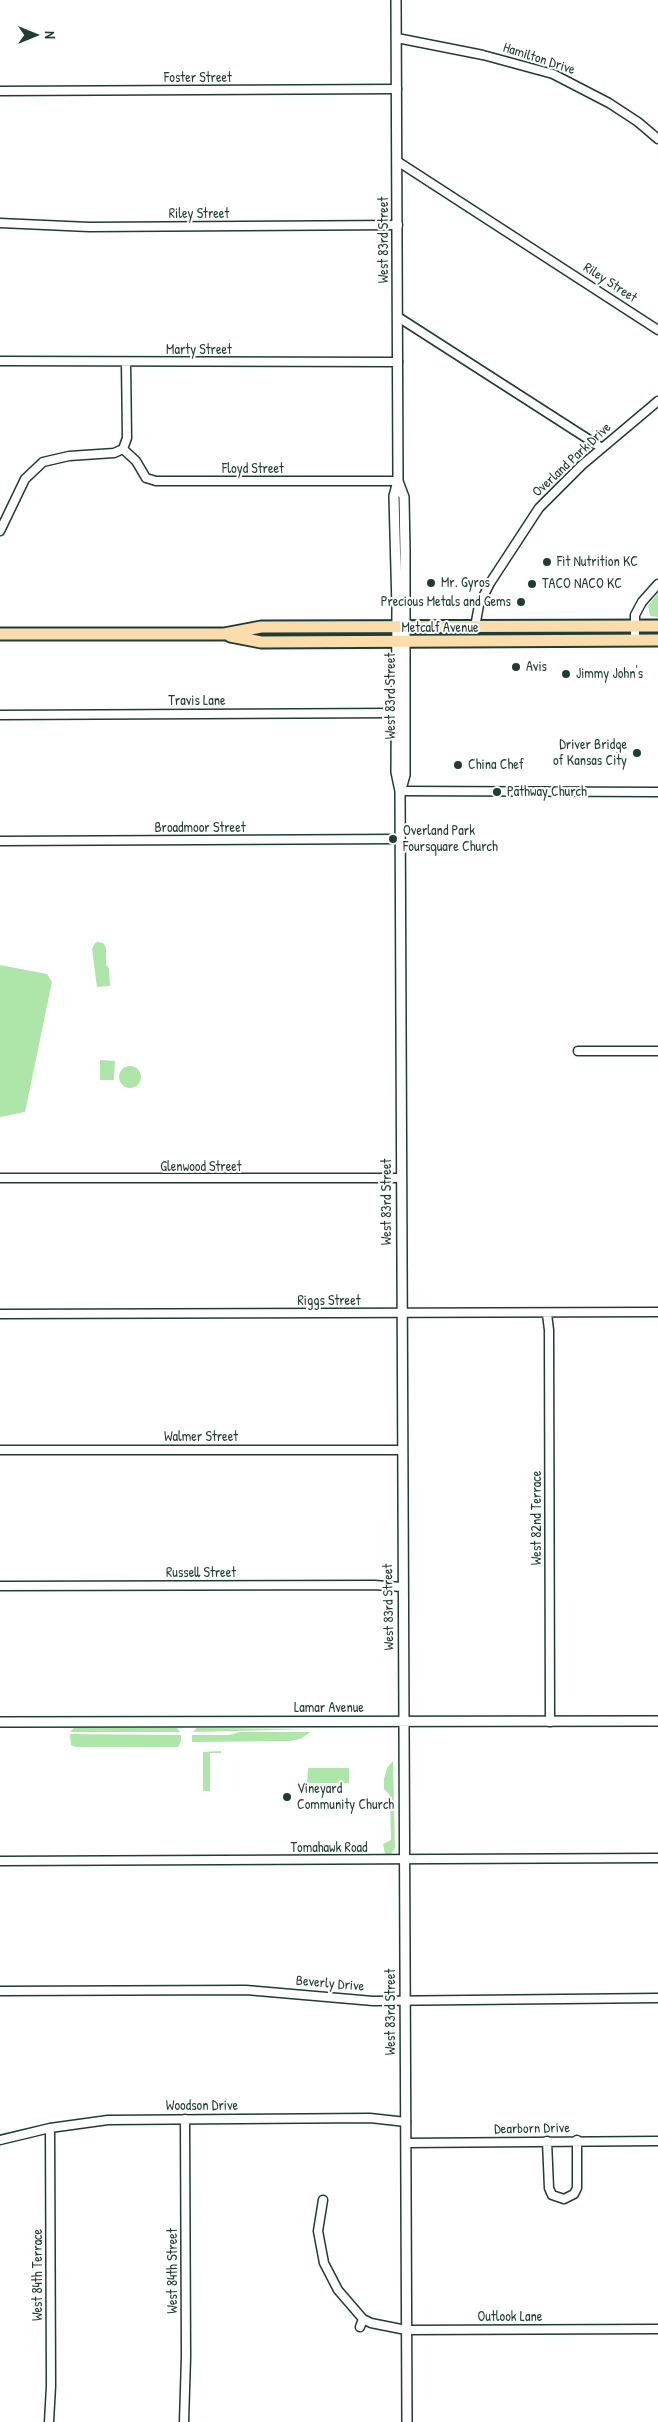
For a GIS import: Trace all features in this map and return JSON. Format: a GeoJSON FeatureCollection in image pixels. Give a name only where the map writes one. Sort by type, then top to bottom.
{"type":"FeatureCollection","features":[{"type":"Feature","properties":{"kind":"main road","name":"Metcalf Avenue"},"geometry":{"type":"LineString","coordinates":[[0,634],[224,634],[261,627],[658,626]]}},
{"type":"Feature","properties":{"kind":"main road","name":"Metcalf Avenue"},"geometry":{"type":"LineString","coordinates":[[224,634],[261,642],[401,643],[658,640]]}},
{"type":"Feature","properties":{"kind":"street","name":"West 83rd Street"},"geometry":{"type":"LineString","coordinates":[[396,0],[398,481],[404,497],[401,643],[405,775],[400,791]]}},
{"type":"Feature","properties":{"kind":"street","name":"Hamilton Drive"},"geometry":{"type":"LineString","coordinates":[[397,38],[483,55],[553,74],[609,103],[638,122],[658,139]]}},
{"type":"Feature","properties":{"kind":"street","name":"Foster Street"},"geometry":{"type":"LineString","coordinates":[[0,91],[397,90]]}},
{"type":"Feature","properties":{"kind":"street","name":"Riley Street"},"geometry":{"type":"LineString","coordinates":[[397,161],[658,330]]}},
{"type":"Feature","properties":{"kind":"street","name":"Riley Street"},"geometry":{"type":"LineString","coordinates":[[0,223],[22,226],[89,227],[398,225]]}},
{"type":"Feature","properties":{"kind":"street"},"geometry":{"type":"LineString","coordinates":[[398,317],[602,448]]}},
{"type":"Feature","properties":{"kind":"street","name":"Marty Street"},"geometry":{"type":"LineString","coordinates":[[0,361],[126,363],[398,362]]}},
{"type":"Feature","properties":{"kind":"street"},"geometry":{"type":"LineString","coordinates":[[0,531],[25,479],[43,462],[69,456],[114,452],[123,448],[127,438],[126,363]]}},
{"type":"Feature","properties":{"kind":"street","name":"Overland Park Drive"},"geometry":{"type":"LineString","coordinates":[[476,627],[479,605],[484,594],[526,524],[558,487],[658,401]]}},
{"type":"Feature","properties":{"kind":"street","name":"Floyd Street"},"geometry":{"type":"LineString","coordinates":[[123,448],[136,461],[146,478],[156,481],[398,481]]}},
{"type":"Feature","properties":{"kind":"street"},"geometry":{"type":"LineString","coordinates":[[635,641],[635,615],[642,602],[658,584]]}},
{"type":"Feature","properties":{"kind":"street","name":"West 83rd Street"},"geometry":{"type":"LineString","coordinates":[[401,643],[395,713],[396,772],[400,791],[407,2422]]}},
{"type":"Feature","properties":{"kind":"street","name":"Travis Lane"},"geometry":{"type":"LineString","coordinates":[[0,715],[395,713]]}},
{"type":"Feature","properties":{"kind":"street"},"geometry":{"type":"LineString","coordinates":[[400,791],[658,792]]}},
{"type":"Feature","properties":{"kind":"street","name":"Broadmoor Street"},"geometry":{"type":"LineString","coordinates":[[0,841],[400,839]]}},
{"type":"Feature","properties":{"kind":"street"},"geometry":{"type":"LineString","coordinates":[[578,1051],[658,1051]]}},
{"type":"Feature","properties":{"kind":"street","name":"Glenwood Street"},"geometry":{"type":"LineString","coordinates":[[0,1178],[401,1178]]}},
{"type":"Feature","properties":{"kind":"street","name":"Riggs Street"},"geometry":{"type":"LineString","coordinates":[[0,1314],[547,1314],[658,1312]]}},
{"type":"Feature","properties":{"kind":"street","name":"West 82nd Terrace"},"geometry":{"type":"LineString","coordinates":[[547,1314],[549,1330],[550,1722]]}},
{"type":"Feature","properties":{"kind":"street","name":"Walmer Street"},"geometry":{"type":"LineString","coordinates":[[0,1450],[402,1450]]}},
{"type":"Feature","properties":{"kind":"street","name":"Russell Street"},"geometry":{"type":"LineString","coordinates":[[0,1586],[374,1585],[402,1587]]}},
{"type":"Feature","properties":{"kind":"street","name":"Lamar Avenue"},"geometry":{"type":"LineString","coordinates":[[0,1722],[658,1721]]}},
{"type":"Feature","properties":{"kind":"street","name":"Tomahawk Road"},"geometry":{"type":"LineString","coordinates":[[0,1861],[404,1861],[658,1858]]}},
{"type":"Feature","properties":{"kind":"street","name":"Beverly Drive"},"geometry":{"type":"LineString","coordinates":[[0,1991],[246,1990],[373,2001],[658,1998]]}},
{"type":"Feature","properties":{"kind":"street","name":"Woodson Drive"},"geometry":{"type":"LineString","coordinates":[[0,2140],[50,2128],[108,2120],[370,2118],[406,2122]]}},
{"type":"Feature","properties":{"kind":"street","name":"West 84th Street"},"geometry":{"type":"LineString","coordinates":[[184,2422],[186,2357],[185,2119]]}},
{"type":"Feature","properties":{"kind":"street","name":"West 84th Terrace"},"geometry":{"type":"LineString","coordinates":[[49,2422],[51,2386],[50,2128]]}},
{"type":"Feature","properties":{"kind":"street"},"geometry":{"type":"LineString","coordinates":[[547,2141],[549,2188],[552,2195],[564,2199],[569,2198],[577,2188],[577,2140]]}},
{"type":"Feature","properties":{"kind":"street","name":"Dearborn Drive"},"geometry":{"type":"LineString","coordinates":[[406,2144],[577,2140],[658,2141]]}},
{"type":"Feature","properties":{"kind":"street"},"geometry":{"type":"LineString","coordinates":[[323,2200],[318,2231],[324,2263],[338,2290],[363,2319],[360,2327]]}},
{"type":"Feature","properties":{"kind":"street","name":"Outlook Lane"},"geometry":{"type":"LineString","coordinates":[[363,2319],[371,2323],[406,2330],[658,2329]]}},
{"type":"Feature","properties":{"kind":"green space"},"geometry":{"type":"Polygon","coordinates":[[[658,593],[658,617],[650,616],[648,606],[658,593]]]}},
{"type":"Feature","properties":{"kind":"green space"},"geometry":{"type":"Polygon","coordinates":[[[95,943],[103,943],[106,948],[106,965],[109,968],[110,986],[97,987],[92,949],[95,943]]]}},
{"type":"Feature","properties":{"kind":"green space"},"geometry":{"type":"Polygon","coordinates":[[[0,965],[47,974],[52,982],[25,1112],[0,1117],[0,965]]]}},
{"type":"Feature","properties":{"kind":"green space"},"geometry":{"type":"Polygon","coordinates":[[[100,1060],[115,1061],[114,1080],[100,1080],[100,1060]]]}},
{"type":"Feature","properties":{"kind":"green space"},"geometry":{"type":"Polygon","coordinates":[[[130,1066],[138,1069],[141,1077],[138,1085],[130,1088],[122,1085],[119,1077],[122,1069],[130,1066]]]}},
{"type":"Feature","properties":{"kind":"green space"},"geometry":{"type":"Polygon","coordinates":[[[74,1728],[177,1728],[180,1732],[70,1732],[74,1728]]]}},
{"type":"Feature","properties":{"kind":"green space"},"geometry":{"type":"Polygon","coordinates":[[[197,1728],[311,1729],[193,1732],[197,1728]]]}},
{"type":"Feature","properties":{"kind":"green space"},"geometry":{"type":"Polygon","coordinates":[[[240,1732],[311,1732],[300,1739],[290,1741],[192,1742],[192,1735],[229,1735],[240,1732]]]}},
{"type":"Feature","properties":{"kind":"green space"},"geometry":{"type":"Polygon","coordinates":[[[70,1734],[181,1735],[181,1741],[178,1747],[76,1747],[71,1745],[70,1734]]]}},
{"type":"Feature","properties":{"kind":"green space"},"geometry":{"type":"Polygon","coordinates":[[[221,1751],[221,1753],[210,1753],[210,1791],[203,1791],[203,1752],[221,1751]]]}},
{"type":"Feature","properties":{"kind":"green space"},"geometry":{"type":"Polygon","coordinates":[[[393,1761],[395,1848],[391,1854],[385,1854],[383,1844],[391,1840],[390,1795],[384,1789],[384,1779],[387,1768],[393,1761]]]}},
{"type":"Feature","properties":{"kind":"green space"},"geometry":{"type":"Polygon","coordinates":[[[308,1768],[349,1768],[349,1783],[307,1783],[308,1768]]]}},
{"type":"Feature","properties":{"kind":"place","name":"Fit Nutrition KC"},"geometry":{"type":"Point","coordinates":[547,562]}},
{"type":"Feature","properties":{"kind":"place","name":"Mr. Gyros"},"geometry":{"type":"Point","coordinates":[431,583]}},
{"type":"Feature","properties":{"kind":"place","name":"TACO NACO KC"},"geometry":{"type":"Point","coordinates":[532,584]}},
{"type":"Feature","properties":{"kind":"place","name":"Precious Metals and Gems"},"geometry":{"type":"Point","coordinates":[521,602]}},
{"type":"Feature","properties":{"kind":"place","name":"Avis"},"geometry":{"type":"Point","coordinates":[516,667]}},
{"type":"Feature","properties":{"kind":"place","name":"Jimmy John's"},"geometry":{"type":"Point","coordinates":[566,674]}},
{"type":"Feature","properties":{"kind":"place","name":"Driver Bridge of Kansas City"},"geometry":{"type":"Point","coordinates":[637,753]}},
{"type":"Feature","properties":{"kind":"place","name":"China Chef"},"geometry":{"type":"Point","coordinates":[458,765]}},
{"type":"Feature","properties":{"kind":"place","name":"Pathway Church"},"geometry":{"type":"Point","coordinates":[497,792]}},
{"type":"Feature","properties":{"kind":"place","name":"Overland Park Foursquare Church"},"geometry":{"type":"Point","coordinates":[393,839]}},
{"type":"Feature","properties":{"kind":"place","name":"Vineyard Community Church"},"geometry":{"type":"Point","coordinates":[287,1797]}}]}
